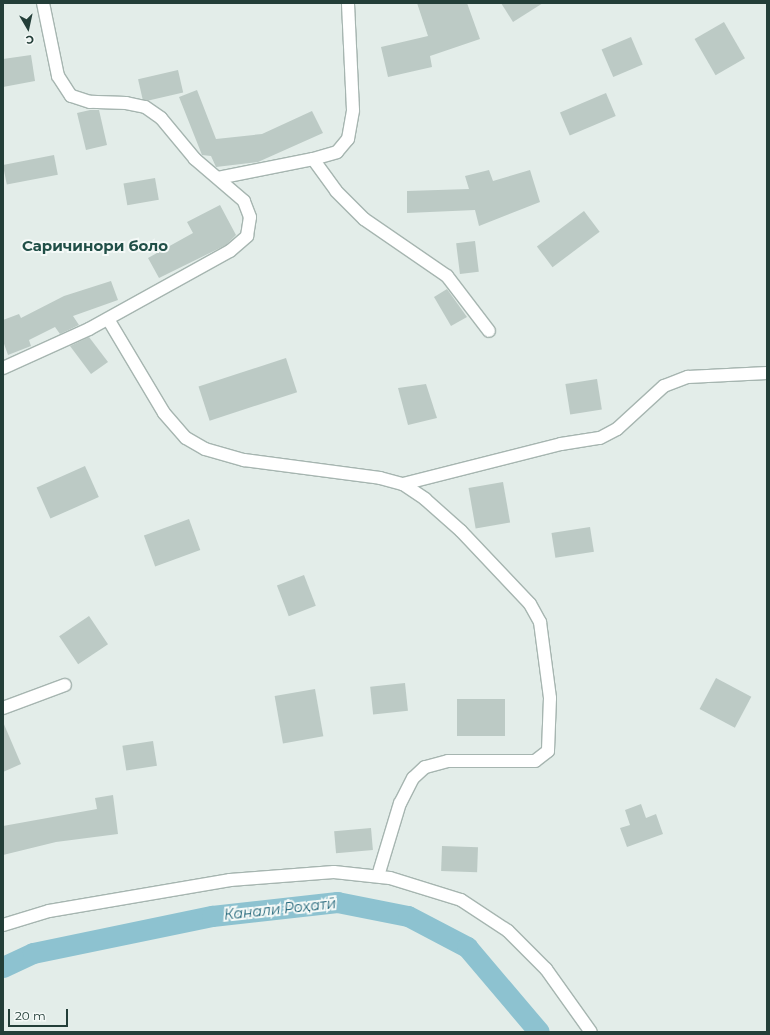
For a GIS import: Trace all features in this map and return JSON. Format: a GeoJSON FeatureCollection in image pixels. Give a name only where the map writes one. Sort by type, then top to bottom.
{"type":"FeatureCollection","features":[{"type":"Feature","properties":{"kind":"street"},"geometry":{"type":"LineString","coordinates":[[3,368],[108,318],[230,251],[247,236],[250,217],[244,201],[195,159],[161,118],[145,107],[126,103],[90,102],[71,96],[58,76],[43,3]]}},
{"type":"Feature","properties":{"kind":"street"},"geometry":{"type":"LineString","coordinates":[[218,178],[313,159],[337,152],[348,139],[353,110],[348,3]]}},
{"type":"Feature","properties":{"kind":"street"},"geometry":{"type":"LineString","coordinates":[[313,159],[336,191],[364,219],[447,276],[490,331]]}},
{"type":"Feature","properties":{"kind":"street"},"geometry":{"type":"LineString","coordinates":[[108,318],[164,413],[186,438],[205,449],[244,460],[380,478],[404,484],[425,499],[461,531],[530,604],[540,622],[550,698],[548,751],[535,761],[448,761],[425,767],[413,778],[400,803],[378,876]]}},
{"type":"Feature","properties":{"kind":"street"},"geometry":{"type":"LineString","coordinates":[[404,484],[561,444],[600,438],[617,429],[664,386],[688,376],[767,373]]}},
{"type":"Feature","properties":{"kind":"street"},"geometry":{"type":"LineString","coordinates":[[3,708],[65,685]]}},
{"type":"Feature","properties":{"kind":"street"},"geometry":{"type":"LineString","coordinates":[[3,925],[49,911],[230,880],[334,872],[378,876],[461,900],[508,931],[546,969],[591,1032]]}},
{"type":"Feature","properties":{"kind":"building"},"geometry":{"type":"Polygon","coordinates":[[[417,3],[467,3],[480,39],[430,56],[432,67],[388,77],[381,47],[428,36],[417,3]]]}},
{"type":"Feature","properties":{"kind":"building"},"geometry":{"type":"Polygon","coordinates":[[[501,3],[543,3],[513,22],[501,3]]]}},
{"type":"Feature","properties":{"kind":"building"},"geometry":{"type":"Polygon","coordinates":[[[724,22],[745,58],[716,75],[695,39],[724,22]]]}},
{"type":"Feature","properties":{"kind":"building"},"geometry":{"type":"Polygon","coordinates":[[[631,37],[643,65],[613,77],[602,50],[631,37]]]}},
{"type":"Feature","properties":{"kind":"building"},"geometry":{"type":"Polygon","coordinates":[[[31,55],[35,81],[3,87],[3,59],[31,55]]]}},
{"type":"Feature","properties":{"kind":"building"},"geometry":{"type":"Polygon","coordinates":[[[178,70],[183,92],[143,102],[138,79],[178,70]]]}},
{"type":"Feature","properties":{"kind":"building"},"geometry":{"type":"Polygon","coordinates":[[[197,90],[216,139],[262,134],[312,111],[323,133],[258,162],[216,167],[211,156],[202,155],[179,97],[197,90]]]}},
{"type":"Feature","properties":{"kind":"building"},"geometry":{"type":"Polygon","coordinates":[[[606,93],[616,116],[570,136],[560,113],[606,93]]]}},
{"type":"Feature","properties":{"kind":"building"},"geometry":{"type":"Polygon","coordinates":[[[90,110],[99,110],[107,145],[86,150],[77,113],[90,110]]]}},
{"type":"Feature","properties":{"kind":"building"},"geometry":{"type":"Polygon","coordinates":[[[54,155],[58,175],[7,185],[3,165],[54,155]]]}},
{"type":"Feature","properties":{"kind":"building"},"geometry":{"type":"Polygon","coordinates":[[[489,170],[493,181],[530,170],[540,202],[479,226],[475,210],[407,213],[407,191],[469,189],[465,176],[489,170]]]}},
{"type":"Feature","properties":{"kind":"building"},"geometry":{"type":"Polygon","coordinates":[[[155,178],[159,200],[127,205],[123,184],[155,178]]]}},
{"type":"Feature","properties":{"kind":"building"},"geometry":{"type":"Polygon","coordinates":[[[220,205],[236,235],[226,245],[159,278],[148,258],[193,233],[187,222],[220,205]]]}},
{"type":"Feature","properties":{"kind":"building"},"geometry":{"type":"Polygon","coordinates":[[[584,211],[600,232],[553,267],[537,247],[584,211]]]}},
{"type":"Feature","properties":{"kind":"building"},"geometry":{"type":"Polygon","coordinates":[[[475,241],[479,272],[460,274],[456,243],[475,241]]]}},
{"type":"Feature","properties":{"kind":"building"},"geometry":{"type":"Polygon","coordinates":[[[111,281],[118,300],[73,316],[79,325],[60,334],[55,327],[29,340],[31,346],[8,355],[3,341],[3,320],[19,314],[21,318],[64,296],[111,281]]]}},
{"type":"Feature","properties":{"kind":"building"},"geometry":{"type":"Polygon","coordinates":[[[447,289],[467,317],[451,326],[434,297],[447,289]]]}},
{"type":"Feature","properties":{"kind":"building"},"geometry":{"type":"Polygon","coordinates":[[[89,337],[108,362],[91,374],[70,346],[89,337]]]}},
{"type":"Feature","properties":{"kind":"building"},"geometry":{"type":"Polygon","coordinates":[[[286,358],[297,392],[210,421],[199,386],[286,358]]]}},
{"type":"Feature","properties":{"kind":"building"},"geometry":{"type":"Polygon","coordinates":[[[597,379],[602,410],[570,415],[565,384],[597,379]]]}},
{"type":"Feature","properties":{"kind":"building"},"geometry":{"type":"Polygon","coordinates":[[[426,384],[437,418],[408,425],[398,388],[426,384]]]}},
{"type":"Feature","properties":{"kind":"building"},"geometry":{"type":"Polygon","coordinates":[[[85,466],[99,497],[50,519],[37,488],[85,466]]]}},
{"type":"Feature","properties":{"kind":"building"},"geometry":{"type":"Polygon","coordinates":[[[503,482],[510,522],[476,528],[469,488],[503,482]]]}},
{"type":"Feature","properties":{"kind":"building"},"geometry":{"type":"Polygon","coordinates":[[[189,519],[200,550],[155,566],[144,535],[189,519]]]}},
{"type":"Feature","properties":{"kind":"building"},"geometry":{"type":"Polygon","coordinates":[[[590,527],[594,552],[555,558],[551,533],[590,527]]]}},
{"type":"Feature","properties":{"kind":"building"},"geometry":{"type":"Polygon","coordinates":[[[304,575],[316,606],[289,616],[277,585],[304,575]]]}},
{"type":"Feature","properties":{"kind":"building"},"geometry":{"type":"Polygon","coordinates":[[[89,616],[108,644],[78,664],[59,636],[89,616]]]}},
{"type":"Feature","properties":{"kind":"building"},"geometry":{"type":"Polygon","coordinates":[[[716,678],[751,697],[735,728],[700,709],[716,678]]]}},
{"type":"Feature","properties":{"kind":"building"},"geometry":{"type":"Polygon","coordinates":[[[405,683],[408,711],[373,715],[370,687],[405,683]]]}},
{"type":"Feature","properties":{"kind":"building"},"geometry":{"type":"Polygon","coordinates":[[[315,689],[323,736],[283,743],[275,696],[315,689]]]}},
{"type":"Feature","properties":{"kind":"building"},"geometry":{"type":"Polygon","coordinates":[[[457,699],[505,699],[505,736],[457,736],[457,699]]]}},
{"type":"Feature","properties":{"kind":"building"},"geometry":{"type":"Polygon","coordinates":[[[3,722],[21,764],[3,772],[3,722]]]}},
{"type":"Feature","properties":{"kind":"building"},"geometry":{"type":"Polygon","coordinates":[[[153,741],[157,766],[126,771],[122,746],[153,741]]]}},
{"type":"Feature","properties":{"kind":"building"},"geometry":{"type":"Polygon","coordinates":[[[113,795],[118,834],[56,842],[3,855],[3,826],[97,809],[95,798],[113,795]]]}},
{"type":"Feature","properties":{"kind":"building"},"geometry":{"type":"Polygon","coordinates":[[[641,804],[646,818],[656,814],[663,834],[627,847],[620,828],[630,825],[625,810],[641,804]]]}},
{"type":"Feature","properties":{"kind":"building"},"geometry":{"type":"Polygon","coordinates":[[[371,828],[373,850],[336,853],[334,831],[371,828]]]}},
{"type":"Feature","properties":{"kind":"building"},"geometry":{"type":"Polygon","coordinates":[[[442,846],[478,847],[477,872],[441,871],[442,846]]]}},
{"type":"Feature","properties":{"kind":"waterway","name":"Канали Роҳатӣ"},"geometry":{"type":"LineString","coordinates":[[3,967],[33,953],[212,916],[337,902],[408,916],[467,947],[539,1032]]}},
{"type":"Feature","properties":{"kind":"district","name":"Саричинори боло"},"geometry":{"type":"Point","coordinates":[95,246]}}]}
